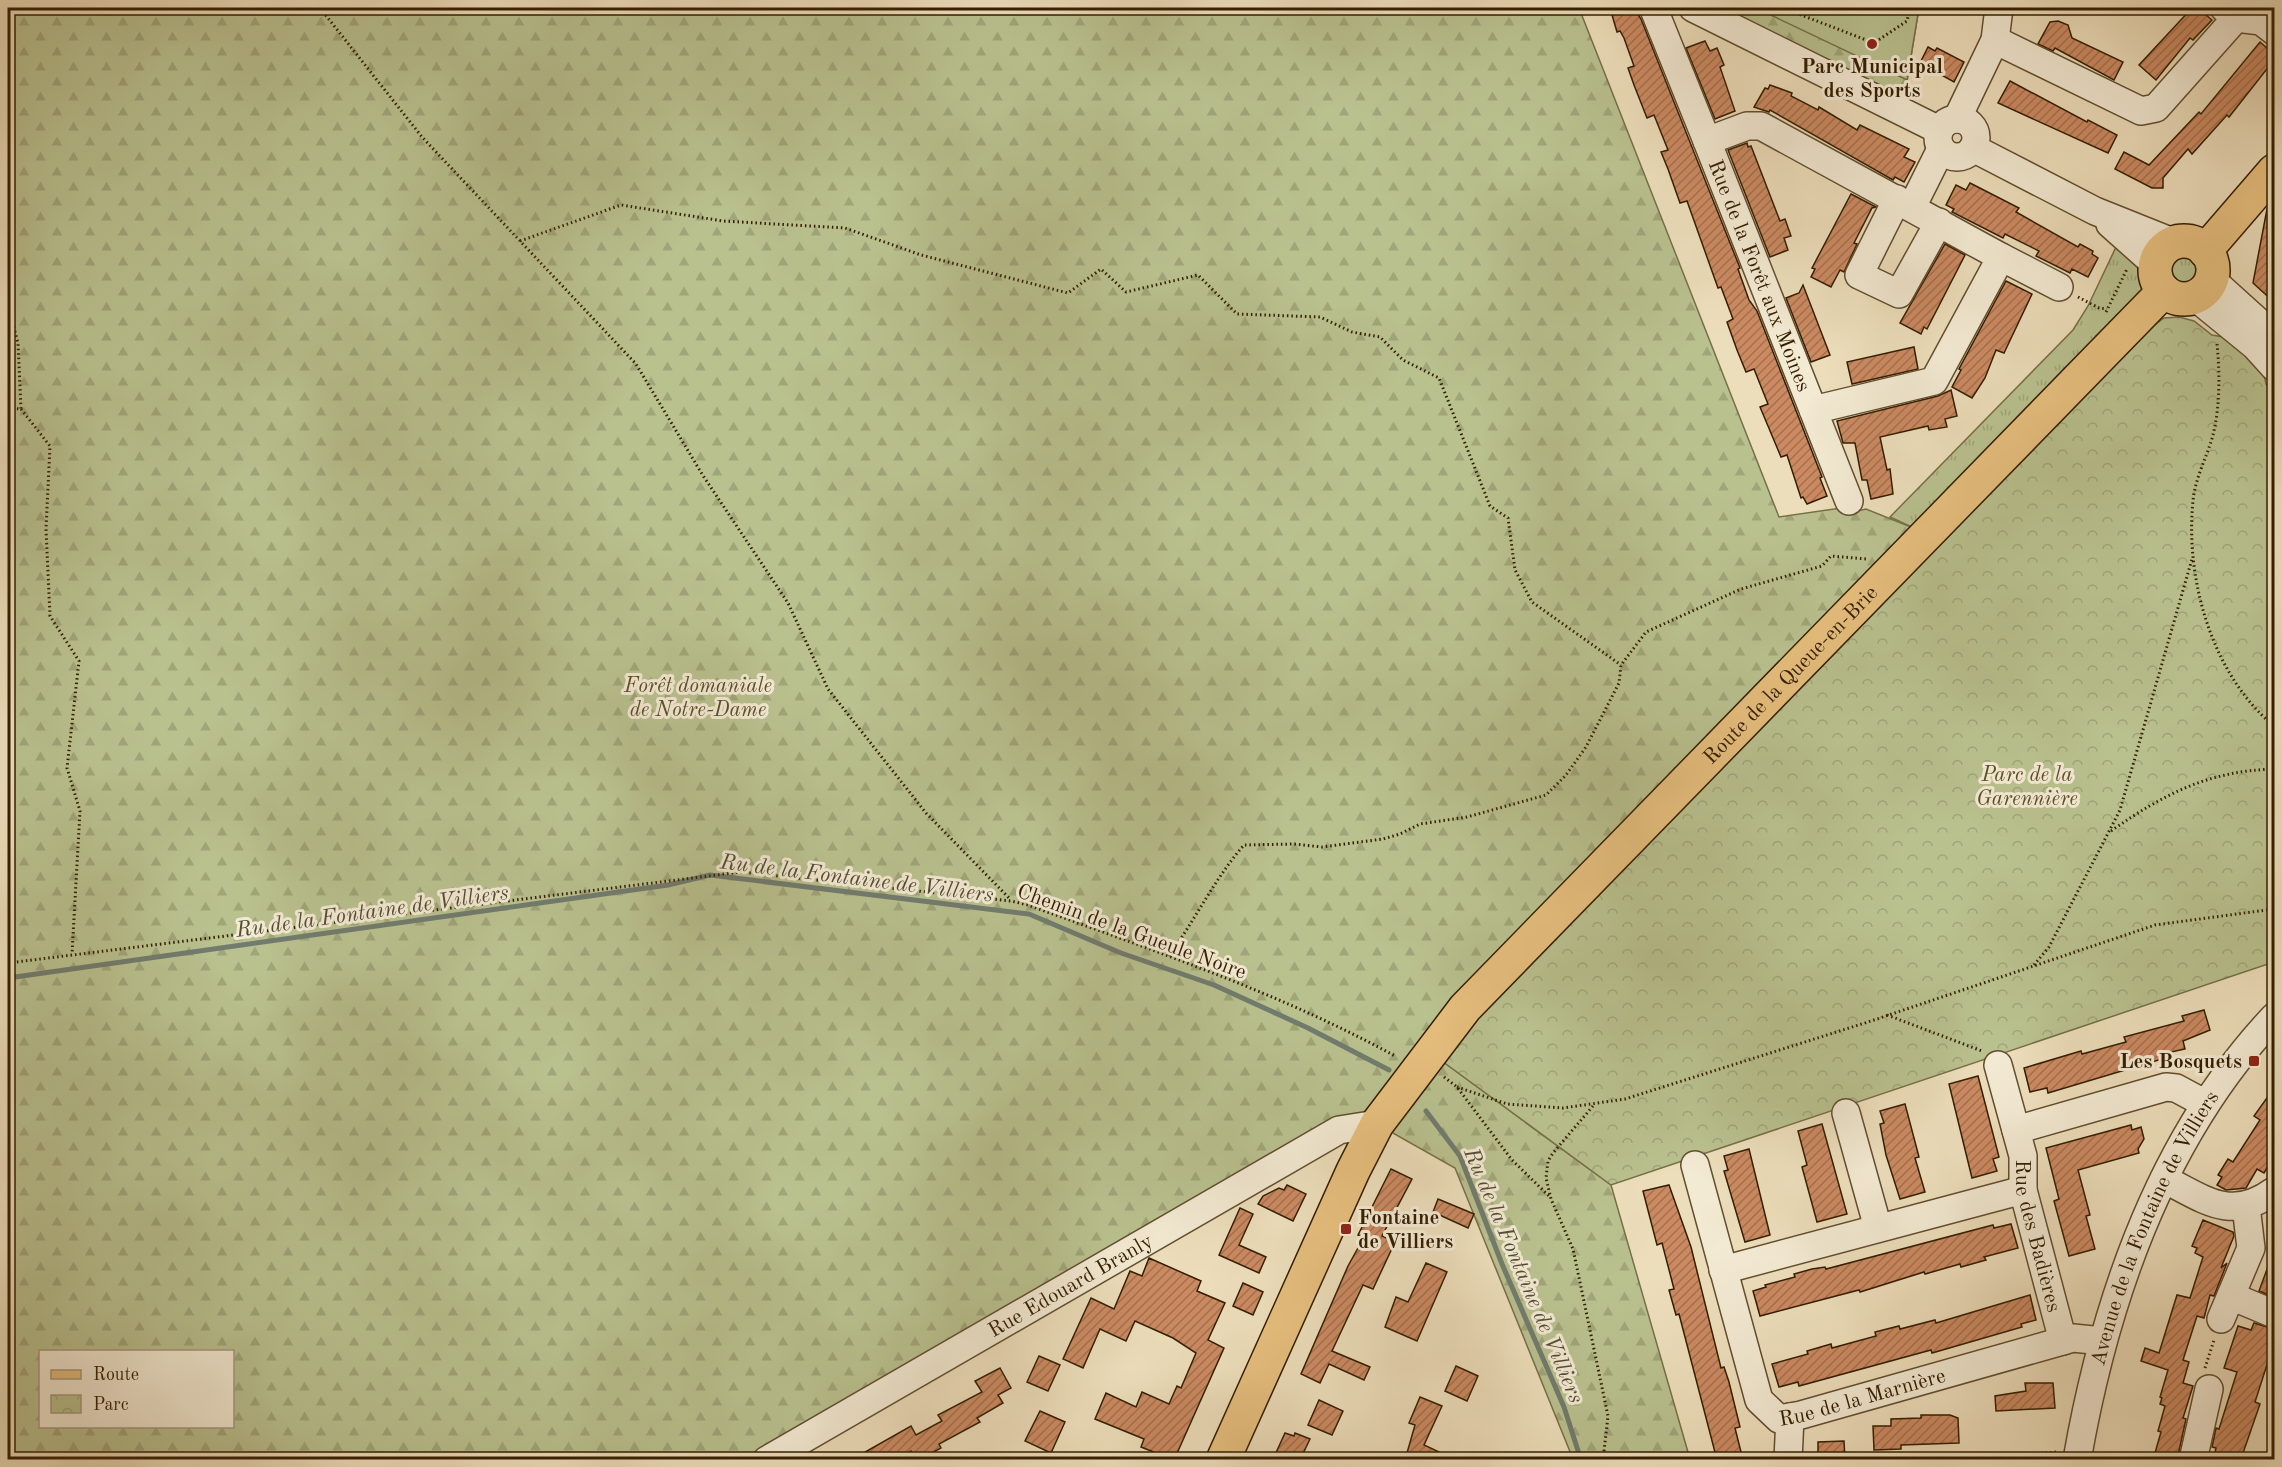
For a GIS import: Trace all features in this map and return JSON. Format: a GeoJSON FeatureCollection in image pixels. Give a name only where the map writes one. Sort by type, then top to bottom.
{"type":"FeatureCollection","features":[{"type":"Feature","properties":{"kind":"main road","name":"Route de la Queue-en-Brie"},"geometry":{"type":"LineString","coordinates":[[1223,1460],[1353,1171],[1377,1124],[1413,1063],[1926,533],[2184,271],[2274,171]]}},
{"type":"Feature","properties":{"kind":"street"},"geometry":{"type":"LineString","coordinates":[[1694,8],[1955,138],[2095,211],[2274,336]]}},
{"type":"Feature","properties":{"kind":"street"},"geometry":{"type":"LineString","coordinates":[[1918,210],[2002,44],[1999,8]]}},
{"type":"Feature","properties":{"kind":"street","name":"Rue de la Forêt aux Moines"},"geometry":{"type":"LineString","coordinates":[[1655,12],[1849,501]]}},
{"type":"Feature","properties":{"kind":"street"},"geometry":{"type":"LineString","coordinates":[[2002,44],[2140,111],[2148,111],[2156,108],[2230,13],[2261,21],[2274,32]]}},
{"type":"Feature","properties":{"kind":"street","name":"Rue de la Forêt aux Moines"},"geometry":{"type":"LineString","coordinates":[[1707,141],[1747,126],[1761,126],[2059,287]]}},
{"type":"Feature","properties":{"kind":"street","name":"Rue de la Forêt aux Moines"},"geometry":{"type":"LineString","coordinates":[[1813,410],[1934,381],[2001,257]]}},
{"type":"Feature","properties":{"kind":"street"},"geometry":{"type":"LineString","coordinates":[[2184,271],[2274,367]]}},
{"type":"Feature","properties":{"kind":"street","name":"Avenue de la Fontaine de Villiers"},"geometry":{"type":"LineString","coordinates":[[2078,1456],[2103,1341],[2131,1257],[2164,1179],[2204,1103],[2274,1017]]}},
{"type":"Feature","properties":{"kind":"street","name":"Rue des Badières"},"geometry":{"type":"LineString","coordinates":[[1998,1065],[2024,1156],[2023,1190],[2063,1341]]}},
{"type":"Feature","properties":{"kind":"street","name":"Rue des Badières"},"geometry":{"type":"LineString","coordinates":[[2016,1130],[2166,1087],[2176,1088],[2204,1103]]}},
{"type":"Feature","properties":{"kind":"street"},"geometry":{"type":"LineString","coordinates":[[1846,1113],[1878,1228]]}},
{"type":"Feature","properties":{"kind":"street","name":"Rue Edouard Branly"},"geometry":{"type":"LineString","coordinates":[[767,1460],[1339,1130],[1377,1124]]}},
{"type":"Feature","properties":{"kind":"street","name":"Rue de la Marnière"},"geometry":{"type":"LineString","coordinates":[[1695,1165],[1759,1400],[1779,1419],[2073,1338],[2103,1341]]}},
{"type":"Feature","properties":{"kind":"street"},"geometry":{"type":"LineString","coordinates":[[2164,1179],[2221,1207],[2246,1206],[2274,1191]]}},
{"type":"Feature","properties":{"kind":"street"},"geometry":{"type":"LineString","coordinates":[[1723,1270],[2023,1190]]}},
{"type":"Feature","properties":{"kind":"street"},"geometry":{"type":"LineString","coordinates":[[2246,1206],[2251,1248],[2226,1307],[2274,1314]]}},
{"type":"Feature","properties":{"kind":"street"},"geometry":{"type":"LineString","coordinates":[[2193,1460],[2209,1389]]}},
{"type":"Feature","properties":{"kind":"street"},"geometry":{"type":"LineString","coordinates":[[1788,1460],[1790,1417]]}},
{"type":"Feature","properties":{"kind":"path"},"geometry":{"type":"LineString","coordinates":[[320,8],[422,137],[636,363],[702,474],[788,603],[828,689],[926,813],[1011,901]]}},
{"type":"Feature","properties":{"kind":"path"},"geometry":{"type":"LineString","coordinates":[[1783,8],[1874,43],[1907,21],[1910,8]]}},
{"type":"Feature","properties":{"kind":"path"},"geometry":{"type":"LineString","coordinates":[[520,241],[621,205],[723,221],[845,228],[921,255],[1068,293],[1101,269],[1126,292],[1198,275],[1237,314],[1320,316],[1352,332],[1380,338],[1403,360],[1439,378],[1490,506],[1508,518],[1515,570],[1532,602],[1621,665]]}},
{"type":"Feature","properties":{"kind":"path"},"geometry":{"type":"LineString","coordinates":[[2059,287],[2099,308],[2108,309],[2120,301],[2137,319]]}},
{"type":"Feature","properties":{"kind":"path"},"geometry":{"type":"LineString","coordinates":[[8,305],[18,344],[21,409],[50,446],[46,530],[50,616],[79,661],[67,768],[80,811],[72,954]]}},
{"type":"Feature","properties":{"kind":"path"},"geometry":{"type":"LineString","coordinates":[[2032,967],[2049,947],[2120,810],[2192,559],[2193,501],[2213,434],[2218,396],[2216,335]]}},
{"type":"Feature","properties":{"kind":"path"},"geometry":{"type":"LineString","coordinates":[[8,408],[21,409]]}},
{"type":"Feature","properties":{"kind":"path"},"geometry":{"type":"LineString","coordinates":[[1169,956],[1219,882],[1225,867],[1244,845],[1294,843],[1322,847],[1383,839],[1420,824],[1467,817],[1546,795],[1566,775],[1586,747],[1619,683],[1621,665],[1646,632],[1731,594],[1822,566],[1831,556],[1867,560],[1876,556]]}},
{"type":"Feature","properties":{"kind":"path"},"geometry":{"type":"LineString","coordinates":[[2192,559],[2214,641],[2230,675],[2247,699],[2274,726]]}},
{"type":"Feature","properties":{"kind":"path"},"geometry":{"type":"LineString","coordinates":[[2109,832],[2144,808],[2219,774],[2274,769]]}},
{"type":"Feature","properties":{"kind":"path","name":"Chemin de la Gueule Noire"},"geometry":{"type":"LineString","coordinates":[[8,963],[741,872],[1011,901],[1169,956],[1341,1028],[1457,1087]]}},
{"type":"Feature","properties":{"kind":"path"},"geometry":{"type":"LineString","coordinates":[[1457,1087],[1507,1104],[1563,1108],[1625,1099],[1887,1015],[2155,925],[2274,909]]}},
{"type":"Feature","properties":{"kind":"path"},"geometry":{"type":"LineString","coordinates":[[1887,1015],[1997,1057],[2002,1061],[1998,1065]]}},
{"type":"Feature","properties":{"kind":"path"},"geometry":{"type":"LineString","coordinates":[[1457,1087],[1512,1160],[1551,1199]]}},
{"type":"Feature","properties":{"kind":"path"},"geometry":{"type":"LineString","coordinates":[[1594,1105],[1574,1125],[1548,1161],[1546,1178],[1551,1199],[1573,1249],[1608,1416],[1603,1460]]}},
{"type":"Feature","properties":{"kind":"path"},"geometry":{"type":"LineString","coordinates":[[2209,1389],[2201,1380],[2226,1307]]}},
{"type":"Feature","properties":{"kind":"path"},"geometry":{"type":"LineString","coordinates":[[1974,1460],[2061,1451],[2078,1456]]}},
{"type":"Feature","properties":{"kind":"green space","name":"Forêt domaniale de Notre-Dame"},"geometry":{"type":"Polygon","coordinates":[[[8,8],[1579,8],[1779,517],[1841,508],[1844,514],[1866,509],[1916,529],[1431,1053],[1611,1185],[1690,1459],[1573,1459],[1455,1168],[1377,1124],[1340,1126],[753,1459],[8,1459],[8,8]]]}},
{"type":"Feature","properties":{"kind":"green space"},"geometry":{"type":"Polygon","coordinates":[[[1694,8],[1919,8],[1902,112],[1694,8]]]}},
{"type":"Feature","properties":{"kind":"green space","name":"Parc Municipal des Sports"},"geometry":{"type":"Polygon","coordinates":[[[1756,8],[1919,8],[1907,80],[1756,8]]]}},
{"type":"Feature","properties":{"kind":"green space"},"geometry":{"type":"Polygon","coordinates":[[[2117,245],[2148,269],[2147,287],[1916,529],[1890,517],[2073,330],[2088,306],[2117,245]]]}},
{"type":"Feature","properties":{"kind":"green space"},"geometry":{"type":"Polygon","coordinates":[[[2184,258],[2194,262],[2198,272],[2194,282],[2184,286],[2174,282],[2170,272],[2174,262],[2184,258]]]}},
{"type":"Feature","properties":{"kind":"green space","name":"Parc de la Garennière"},"geometry":{"type":"Polygon","coordinates":[[[2179,317],[2194,321],[2212,335],[2229,338],[2262,367],[2266,384],[2274,393],[2274,962],[1611,1185],[1431,1053],[2144,333],[2164,318],[2179,317]]]}},
{"type":"Feature","properties":{"kind":"building"},"geometry":{"type":"Polygon","coordinates":[[[1610,8],[1634,8],[1641,19],[1740,268],[1738,269],[1749,300],[1757,311],[1822,477],[1820,478],[1827,496],[1807,504],[1803,497],[1801,498],[1787,455],[1781,457],[1760,407],[1768,404],[1754,369],[1746,372],[1737,350],[1727,322],[1733,319],[1721,287],[1718,288],[1687,201],[1680,203],[1661,152],[1668,150],[1654,115],[1647,118],[1628,68],[1634,66],[1624,38],[1620,31],[1617,32],[1610,8]]]}},
{"type":"Feature","properties":{"kind":"building"},"geometry":{"type":"Polygon","coordinates":[[[2192,8],[2198,8],[2212,20],[2193,40],[2190,38],[2156,80],[2139,65],[2192,8]]]}},
{"type":"Feature","properties":{"kind":"building"},"geometry":{"type":"Polygon","coordinates":[[[2058,21],[2068,25],[2072,38],[2123,62],[2114,80],[2055,48],[2053,51],[2038,44],[2050,22],[2058,21]]]}},
{"type":"Feature","properties":{"kind":"building"},"geometry":{"type":"Polygon","coordinates":[[[1705,41],[1710,51],[1717,48],[1724,65],[1720,67],[1735,111],[1715,119],[1686,48],[1705,41]]]}},
{"type":"Feature","properties":{"kind":"building"},"geometry":{"type":"Polygon","coordinates":[[[2260,42],[2274,54],[2274,60],[2229,117],[2227,115],[2192,154],[2188,149],[2163,178],[2163,188],[2152,188],[2115,169],[2124,152],[2149,165],[2199,112],[2201,114],[2260,42]]]}},
{"type":"Feature","properties":{"kind":"building"},"geometry":{"type":"Polygon","coordinates":[[[1928,47],[1935,51],[1937,48],[1964,62],[1954,82],[1920,63],[1928,47]]]}},
{"type":"Feature","properties":{"kind":"building"},"geometry":{"type":"Polygon","coordinates":[[[2010,81],[2087,122],[2088,120],[2117,135],[2108,153],[1998,103],[2010,81]]]}},
{"type":"Feature","properties":{"kind":"building"},"geometry":{"type":"Polygon","coordinates":[[[1770,85],[1792,93],[1791,96],[1818,110],[1819,107],[1857,130],[1860,125],[1909,149],[1904,157],[1915,162],[1904,182],[1895,177],[1893,180],[1770,110],[1769,112],[1754,107],[1765,88],[1768,89],[1770,85]]]}},
{"type":"Feature","properties":{"kind":"building"},"geometry":{"type":"Polygon","coordinates":[[[1747,143],[1748,147],[1751,146],[1780,221],[1785,219],[1791,236],[1784,238],[1788,250],[1770,257],[1728,150],[1747,143]]]}},
{"type":"Feature","properties":{"kind":"building"},"geometry":{"type":"Polygon","coordinates":[[[1970,183],[2019,208],[2016,212],[2078,247],[2080,244],[2093,251],[2092,254],[2098,258],[2088,277],[2072,269],[2070,273],[2036,256],[2039,251],[2005,234],[2003,238],[1952,212],[1954,209],[1946,205],[1956,185],[1966,190],[1970,183]]]}},
{"type":"Feature","properties":{"kind":"building"},"geometry":{"type":"Polygon","coordinates":[[[1851,194],[1876,207],[1872,208],[1854,243],[1857,244],[1844,272],[1840,270],[1831,287],[1811,277],[1815,269],[1812,268],[1851,194]]]}},
{"type":"Feature","properties":{"kind":"building"},"geometry":{"type":"Polygon","coordinates":[[[2267,209],[2274,209],[2274,302],[2253,283],[2267,209]]]}},
{"type":"Feature","properties":{"kind":"building"},"geometry":{"type":"Polygon","coordinates":[[[1945,244],[1965,255],[1927,329],[1924,327],[1921,334],[1900,323],[1945,244]]]}},
{"type":"Feature","properties":{"kind":"building"},"geometry":{"type":"Polygon","coordinates":[[[2006,281],[2032,294],[2004,353],[1996,350],[1985,378],[1972,398],[1952,387],[1961,370],[1959,369],[2006,281]]]}},
{"type":"Feature","properties":{"kind":"building"},"geometry":{"type":"Polygon","coordinates":[[[1803,285],[1830,355],[1811,362],[1786,298],[1799,293],[1803,285]]]}},
{"type":"Feature","properties":{"kind":"building"},"geometry":{"type":"Polygon","coordinates":[[[1914,347],[1918,369],[1852,384],[1847,362],[1914,347]]]}},
{"type":"Feature","properties":{"kind":"building"},"geometry":{"type":"Polygon","coordinates":[[[1951,390],[1957,416],[1945,419],[1947,427],[1929,430],[1928,426],[1880,437],[1887,470],[1890,469],[1893,494],[1871,499],[1867,480],[1862,480],[1855,443],[1843,443],[1837,421],[1938,396],[1951,390]]]}},
{"type":"Feature","properties":{"kind":"building"},"geometry":{"type":"Polygon","coordinates":[[[2204,1010],[2210,1030],[2183,1041],[2185,1049],[2171,1052],[2172,1056],[2048,1093],[2047,1088],[2030,1092],[2024,1068],[2081,1051],[2082,1054],[2126,1042],[2124,1037],[2184,1021],[2182,1016],[2204,1010]]]}},
{"type":"Feature","properties":{"kind":"building"},"geometry":{"type":"Polygon","coordinates":[[[1978,1076],[1999,1157],[1993,1159],[1997,1171],[1972,1178],[1949,1084],[1978,1076]]]}},
{"type":"Feature","properties":{"kind":"building"},"geometry":{"type":"Polygon","coordinates":[[[2274,1088],[2274,1156],[2264,1173],[2257,1169],[2246,1188],[2226,1190],[2217,1185],[2222,1177],[2218,1175],[2228,1159],[2233,1162],[2260,1120],[2254,1116],[2274,1088]]]}},
{"type":"Feature","properties":{"kind":"building"},"geometry":{"type":"Polygon","coordinates":[[[1905,1104],[1919,1157],[1915,1158],[1925,1192],[1900,1199],[1886,1155],[1880,1124],[1884,1123],[1880,1111],[1905,1104]]]}},
{"type":"Feature","properties":{"kind":"building"},"geometry":{"type":"Polygon","coordinates":[[[1822,1124],[1847,1214],[1817,1222],[1802,1167],[1807,1165],[1798,1131],[1822,1124]]]}},
{"type":"Feature","properties":{"kind":"building"},"geometry":{"type":"Polygon","coordinates":[[[2131,1125],[2132,1130],[2141,1127],[2144,1139],[2138,1149],[2139,1153],[2078,1170],[2090,1215],[2086,1216],[2095,1249],[2069,1256],[2054,1201],[2059,1199],[2046,1148],[2131,1125]]]}},
{"type":"Feature","properties":{"kind":"building"},"geometry":{"type":"Polygon","coordinates":[[[1749,1149],[1770,1235],[1745,1242],[1724,1171],[1728,1170],[1724,1156],[1749,1149]]]}},
{"type":"Feature","properties":{"kind":"building"},"geometry":{"type":"Polygon","coordinates":[[[1391,1169],[1412,1179],[1382,1236],[1395,1242],[1373,1289],[1363,1285],[1332,1351],[1370,1367],[1364,1380],[1329,1364],[1320,1383],[1301,1374],[1348,1266],[1364,1237],[1358,1235],[1391,1169]]]}},
{"type":"Feature","properties":{"kind":"building"},"geometry":{"type":"Polygon","coordinates":[[[1287,1185],[1306,1194],[1293,1221],[1258,1204],[1263,1196],[1279,1188],[1284,1190],[1287,1185]]]}},
{"type":"Feature","properties":{"kind":"building"},"geometry":{"type":"Polygon","coordinates":[[[1669,1185],[1691,1247],[1721,1368],[1724,1367],[1729,1382],[1740,1427],[1735,1428],[1743,1460],[1717,1460],[1679,1314],[1676,1315],[1669,1290],[1674,1289],[1662,1243],[1657,1245],[1643,1191],[1669,1185]]]}},
{"type":"Feature","properties":{"kind":"building"},"geometry":{"type":"Polygon","coordinates":[[[1438,1199],[1474,1214],[1468,1228],[1433,1212],[1438,1199]]]}},
{"type":"Feature","properties":{"kind":"building"},"geometry":{"type":"Polygon","coordinates":[[[1240,1208],[1253,1214],[1239,1245],[1266,1257],[1259,1273],[1219,1255],[1240,1208]]]}},
{"type":"Feature","properties":{"kind":"building"},"geometry":{"type":"Polygon","coordinates":[[[2203,1220],[2233,1232],[2234,1236],[2221,1268],[2227,1263],[2214,1296],[2210,1295],[2204,1318],[2197,1316],[2183,1360],[2189,1362],[2183,1383],[2193,1386],[2183,1418],[2186,1419],[2177,1460],[2153,1460],[2165,1406],[2160,1404],[2162,1398],[2160,1397],[2168,1370],[2141,1361],[2145,1348],[2159,1353],[2177,1295],[2190,1298],[2203,1257],[2195,1253],[2197,1248],[2192,1246],[2203,1220]]]}},
{"type":"Feature","properties":{"kind":"building"},"geometry":{"type":"Polygon","coordinates":[[[2011,1224],[2018,1248],[1984,1257],[1986,1260],[1961,1267],[1960,1264],[1925,1274],[1924,1272],[1860,1292],[1859,1290],[1760,1316],[1753,1291],[1766,1287],[1765,1285],[1795,1277],[1794,1274],[1812,1269],[1825,1267],[1826,1269],[1993,1225],[1994,1228],[2011,1224]]]}},
{"type":"Feature","properties":{"kind":"building"},"geometry":{"type":"Polygon","coordinates":[[[2274,1253],[2274,1297],[2259,1291],[2274,1253]]]}},
{"type":"Feature","properties":{"kind":"building"},"geometry":{"type":"Polygon","coordinates":[[[1149,1258],[1201,1281],[1197,1291],[1225,1303],[1208,1340],[1224,1348],[1174,1460],[1141,1447],[1144,1439],[1095,1419],[1106,1393],[1136,1407],[1142,1392],[1169,1404],[1177,1386],[1181,1388],[1196,1353],[1173,1338],[1135,1321],[1126,1341],[1100,1329],[1083,1368],[1063,1359],[1091,1298],[1114,1309],[1130,1271],[1142,1276],[1149,1258]]]}},
{"type":"Feature","properties":{"kind":"building"},"geometry":{"type":"Polygon","coordinates":[[[1426,1263],[1447,1272],[1417,1341],[1385,1327],[1396,1297],[1408,1302],[1426,1263]]]}},
{"type":"Feature","properties":{"kind":"building"},"geometry":{"type":"Polygon","coordinates":[[[1243,1283],[1263,1292],[1253,1315],[1233,1306],[1243,1283]]]}},
{"type":"Feature","properties":{"kind":"building"},"geometry":{"type":"Polygon","coordinates":[[[2030,1295],[2036,1320],[2021,1324],[2022,1327],[1932,1353],[1931,1350],[1799,1386],[1798,1382],[1779,1387],[1772,1364],[1808,1354],[1807,1351],[1831,1344],[1832,1348],[1876,1336],[1875,1332],[1899,1326],[1900,1329],[1935,1320],[1936,1323],[2030,1295]]]}},
{"type":"Feature","properties":{"kind":"building"},"geometry":{"type":"Polygon","coordinates":[[[2254,1323],[2274,1329],[2274,1343],[2255,1402],[2260,1404],[2242,1456],[2238,1456],[2237,1460],[2214,1457],[2216,1448],[2212,1447],[2216,1428],[2219,1429],[2237,1372],[2224,1368],[2238,1326],[2251,1330],[2254,1323]]]}},
{"type":"Feature","properties":{"kind":"building"},"geometry":{"type":"Polygon","coordinates":[[[1039,1356],[1060,1365],[1048,1391],[1027,1382],[1039,1356]]]}},
{"type":"Feature","properties":{"kind":"building"},"geometry":{"type":"Polygon","coordinates":[[[1456,1366],[1478,1376],[1467,1401],[1445,1391],[1456,1366]]]}},
{"type":"Feature","properties":{"kind":"building"},"geometry":{"type":"Polygon","coordinates":[[[1000,1368],[1011,1388],[998,1395],[1003,1403],[977,1418],[980,1422],[939,1444],[941,1448],[919,1460],[916,1460],[911,1451],[896,1460],[851,1460],[911,1426],[916,1435],[942,1421],[938,1415],[982,1392],[975,1381],[1000,1368]]]}},
{"type":"Feature","properties":{"kind":"building"},"geometry":{"type":"Polygon","coordinates":[[[2025,1383],[2053,1383],[2055,1408],[1996,1411],[1995,1396],[2026,1391],[2025,1383]]]}},
{"type":"Feature","properties":{"kind":"building"},"geometry":{"type":"Polygon","coordinates":[[[1420,1397],[1442,1406],[1424,1445],[1456,1460],[1405,1460],[1415,1425],[1409,1423],[1420,1397]]]}},
{"type":"Feature","properties":{"kind":"building"},"geometry":{"type":"Polygon","coordinates":[[[1319,1400],[1343,1411],[1332,1435],[1308,1425],[1319,1400]]]}},
{"type":"Feature","properties":{"kind":"building"},"geometry":{"type":"Polygon","coordinates":[[[1040,1411],[1065,1422],[1051,1453],[1025,1441],[1040,1411]]]}},
{"type":"Feature","properties":{"kind":"building"},"geometry":{"type":"Polygon","coordinates":[[[1921,1415],[1950,1415],[1958,1418],[1959,1443],[1901,1445],[1901,1449],[1874,1450],[1873,1426],[1891,1426],[1891,1419],[1921,1418],[1921,1415]]]}},
{"type":"Feature","properties":{"kind":"building"},"geometry":{"type":"Polygon","coordinates":[[[1285,1433],[1294,1436],[1295,1433],[1310,1439],[1300,1460],[1285,1460],[1275,1455],[1285,1433]]]}},
{"type":"Feature","properties":{"kind":"building"},"geometry":{"type":"Polygon","coordinates":[[[1844,1441],[1845,1460],[1818,1460],[1818,1442],[1844,1441]]]}},
{"type":"Feature","properties":{"kind":"waterway","name":"Ru de la Fontaine de Villiers"},"geometry":{"type":"LineString","coordinates":[[8,978],[668,885],[710,875],[1029,914],[1121,953],[1214,985],[1308,1028],[1389,1070]]}},
{"type":"Feature","properties":{"kind":"waterway","name":"Ru de la Fontaine de Villiers"},"geometry":{"type":"LineString","coordinates":[[1426,1111],[1460,1156],[1502,1264],[1564,1407],[1581,1460]]}},
{"type":"Feature","properties":{"kind":"place","name":"Parc Municipal des Sports"},"geometry":{"type":"Point","coordinates":[1872,44]}},
{"type":"Feature","properties":{"kind":"place","name":"Les Bosquets"},"geometry":{"type":"Point","coordinates":[2254,1061]}},
{"type":"Feature","properties":{"kind":"place","name":"Fontaine de Villiers"},"geometry":{"type":"Point","coordinates":[1346,1229]}}]}
